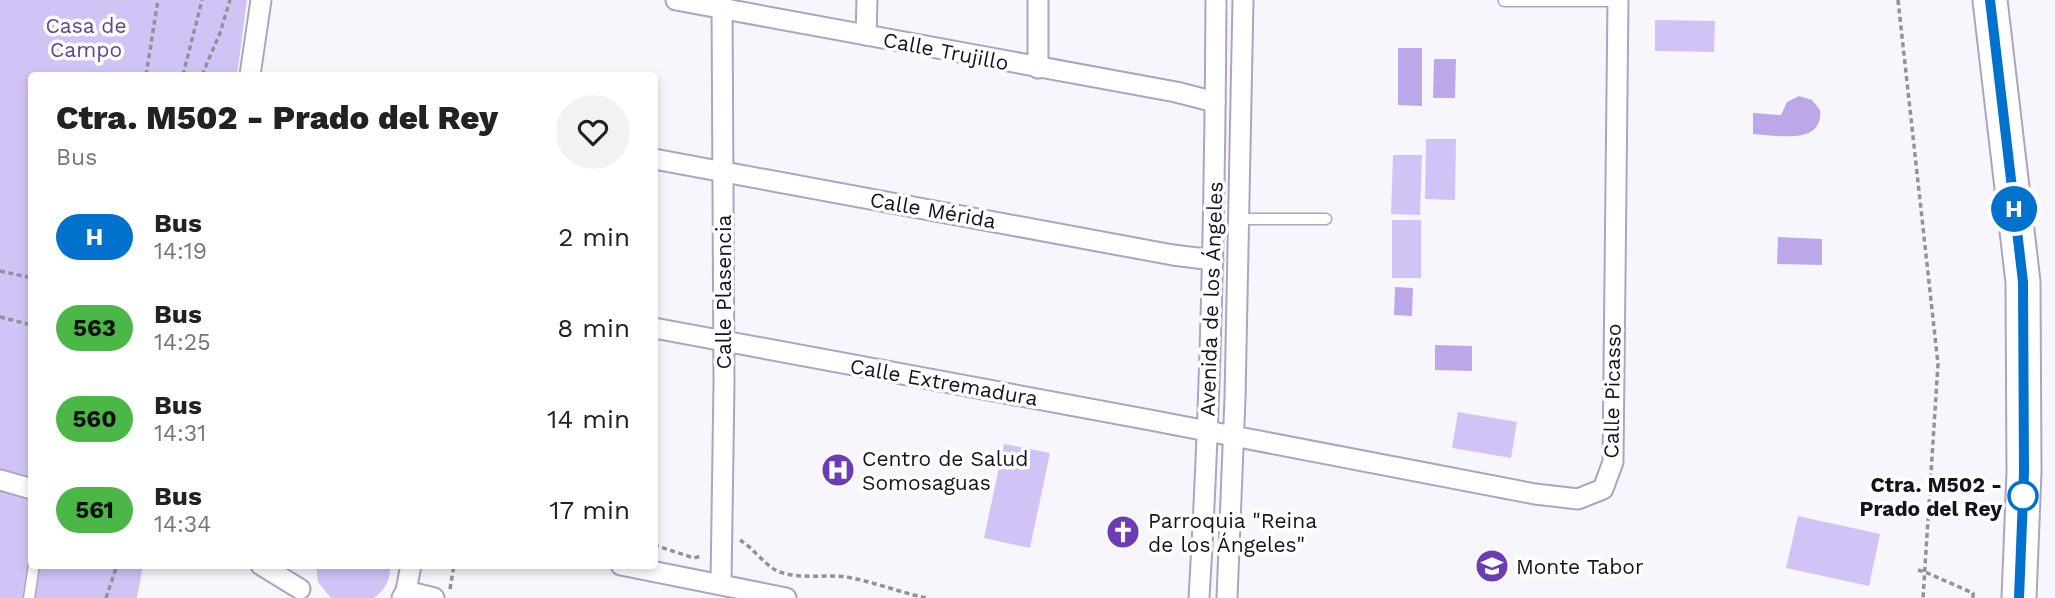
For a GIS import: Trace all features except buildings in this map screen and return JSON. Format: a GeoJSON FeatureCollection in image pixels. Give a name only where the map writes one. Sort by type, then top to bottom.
{"type":"FeatureCollection","features":[{"type":"Feature","properties":{"kind":"highway"},"geometry":{"type":"LineString","coordinates":[[1990,0],[2023,282],[2024,472],[2019,598]]}},
{"type":"Feature","properties":{"kind":"street"},"geometry":{"type":"LineString","coordinates":[[250,72],[261,0]]}},
{"type":"Feature","properties":{"kind":"street","name":"Calle Trujillo"},"geometry":{"type":"LineString","coordinates":[[676,0],[722,4],[866,36],[1175,92],[1215,102]]}},
{"type":"Feature","properties":{"kind":"street"},"geometry":{"type":"LineString","coordinates":[[866,36],[867,0]]}},
{"type":"Feature","properties":{"kind":"street"},"geometry":{"type":"LineString","coordinates":[[1038,0],[1038,68]]}},
{"type":"Feature","properties":{"kind":"street","name":"Avenida de los Ángeles"},"geometry":{"type":"LineString","coordinates":[[1199,598],[1213,260],[1216,0]]}},
{"type":"Feature","properties":{"kind":"street","name":"Avenida de los Ángeles"},"geometry":{"type":"LineString","coordinates":[[1227,598],[1234,437],[1243,0]]}},
{"type":"Feature","properties":{"kind":"street","name":"Calle Picasso"},"geometry":{"type":"LineString","coordinates":[[1234,437],[1535,494],[1578,499],[1603,489],[1613,462],[1618,0]]}},
{"type":"Feature","properties":{"kind":"street","name":"Calle Plasencia"},"geometry":{"type":"LineString","coordinates":[[722,4],[722,584]]}},
{"type":"Feature","properties":{"kind":"street","name":"Calle Mérida"},"geometry":{"type":"LineString","coordinates":[[658,160],[1173,255],[1213,260]]}},
{"type":"Feature","properties":{"kind":"street","name":"Calle Extremadura"},"geometry":{"type":"LineString","coordinates":[[658,329],[1234,437]]}},
{"type":"Feature","properties":{"kind":"street"},"geometry":{"type":"LineString","coordinates":[[0,480],[28,487]]}},
{"type":"Feature","properties":{"kind":"street"},"geometry":{"type":"LineString","coordinates":[[267,569],[303,595]]}},
{"type":"Feature","properties":{"kind":"street"},"geometry":{"type":"LineString","coordinates":[[297,569],[303,595]]}},
{"type":"Feature","properties":{"kind":"street"},"geometry":{"type":"LineString","coordinates":[[410,569],[404,594],[434,598]]}},
{"type":"Feature","properties":{"kind":"street"},"geometry":{"type":"LineString","coordinates":[[642,569],[786,598]]}},
{"type":"Feature","properties":{"kind":"lane"},"geometry":{"type":"LineString","coordinates":[[1504,1],[1618,0]]}},
{"type":"Feature","properties":{"kind":"lane"},"geometry":{"type":"LineString","coordinates":[[1239,219],[1326,219]]}},
{"type":"Feature","properties":{"kind":"lane"},"geometry":{"type":"LineString","coordinates":[[29,598],[33,569]]}},
{"type":"Feature","properties":{"kind":"path"},"geometry":{"type":"LineString","coordinates":[[146,72],[158,0]]}},
{"type":"Feature","properties":{"kind":"path"},"geometry":{"type":"LineString","coordinates":[[184,72],[202,0]]}},
{"type":"Feature","properties":{"kind":"path"},"geometry":{"type":"LineString","coordinates":[[203,72],[220,33],[230,0]]}},
{"type":"Feature","properties":{"kind":"path"},"geometry":{"type":"LineString","coordinates":[[1898,0],[1938,364],[1923,598]]}},
{"type":"Feature","properties":{"kind":"path"},"geometry":{"type":"LineString","coordinates":[[0,271],[28,277]]}},
{"type":"Feature","properties":{"kind":"path"},"geometry":{"type":"LineString","coordinates":[[0,317],[28,324]]}},
{"type":"Feature","properties":{"kind":"path"},"geometry":{"type":"LineString","coordinates":[[658,546],[694,558],[706,554],[708,535],[735,537],[776,570],[812,578],[843,577],[871,582],[894,591],[926,598]]}},
{"type":"Feature","properties":{"kind":"path"},"geometry":{"type":"LineString","coordinates":[[106,598],[116,569]]}},
{"type":"Feature","properties":{"kind":"path"},"geometry":{"type":"LineString","coordinates":[[449,598],[453,569]]}},
{"type":"Feature","properties":{"kind":"path"},"geometry":{"type":"LineString","coordinates":[[1918,570],[1972,596]]}},
{"type":"Feature","properties":{"kind":"green space","name":"Casa de Campo"},"geometry":{"type":"Polygon","coordinates":[[[0,0],[247,0],[237,72],[28,72],[28,569],[142,569],[137,598],[0,598],[0,0]]]}},
{"type":"Feature","properties":{"kind":"green space"},"geometry":{"type":"Polygon","coordinates":[[[1655,20],[1715,21],[1714,52],[1655,51],[1655,20]]]}},
{"type":"Feature","properties":{"kind":"green space"},"geometry":{"type":"Polygon","coordinates":[[[1426,139],[1456,139],[1455,200],[1425,199],[1426,139]]]}},
{"type":"Feature","properties":{"kind":"green space"},"geometry":{"type":"Polygon","coordinates":[[[1393,155],[1422,155],[1420,215],[1391,214],[1393,155]]]}},
{"type":"Feature","properties":{"kind":"green space"},"geometry":{"type":"Polygon","coordinates":[[[1392,220],[1421,220],[1421,278],[1392,278],[1392,220]]]}},
{"type":"Feature","properties":{"kind":"green space"},"geometry":{"type":"Polygon","coordinates":[[[1458,412],[1517,422],[1511,458],[1452,448],[1458,412]]]}},
{"type":"Feature","properties":{"kind":"green space"},"geometry":{"type":"Polygon","coordinates":[[[1004,444],[1050,453],[1030,548],[984,538],[1004,444]]]}},
{"type":"Feature","properties":{"kind":"green space"},"geometry":{"type":"Polygon","coordinates":[[[1798,516],[1880,534],[1869,586],[1786,568],[1798,516]]]}},
{"type":"Feature","properties":{"kind":"green space"},"geometry":{"type":"Polygon","coordinates":[[[316,569],[390,569],[386,584],[374,598],[331,598],[318,582],[316,569]]]}},
{"type":"Feature","properties":{"kind":"shaded area"},"geometry":{"type":"Polygon","coordinates":[[[1398,48],[1422,48],[1422,106],[1398,105],[1398,48]]]}},
{"type":"Feature","properties":{"kind":"shaded area"},"geometry":{"type":"Polygon","coordinates":[[[1434,59],[1456,59],[1455,98],[1433,98],[1434,59]]]}},
{"type":"Feature","properties":{"kind":"shaded area"},"geometry":{"type":"Polygon","coordinates":[[[1799,96],[1812,100],[1820,110],[1819,121],[1814,129],[1797,136],[1753,134],[1753,113],[1781,115],[1787,102],[1799,96]]]}},
{"type":"Feature","properties":{"kind":"shaded area"},"geometry":{"type":"Polygon","coordinates":[[[1778,237],[1822,239],[1822,265],[1777,264],[1778,237]]]}},
{"type":"Feature","properties":{"kind":"shaded area"},"geometry":{"type":"Polygon","coordinates":[[[1395,287],[1413,288],[1412,316],[1394,315],[1395,287]]]}},
{"type":"Feature","properties":{"kind":"shaded area"},"geometry":{"type":"Polygon","coordinates":[[[1435,345],[1472,346],[1472,371],[1435,370],[1435,345]]]}},
{"type":"Feature","properties":{"kind":"bus line","name":"H"},"geometry":{"type":"LineString","coordinates":[[1990,0],[2023,282],[2024,472],[2019,598]]}},
{"type":"Feature","properties":{"kind":"place","name":"Centro de Salud Somosaguas"},"geometry":{"type":"Point","coordinates":[838,470]}},
{"type":"Feature","properties":{"kind":"place","name":"Ctra. M502 - Prado del Rey"},"geometry":{"type":"Point","coordinates":[2023,496]}},
{"type":"Feature","properties":{"kind":"place","name":"Parroquia \"Reina de los Ángeles\""},"geometry":{"type":"Point","coordinates":[1123,532]}},
{"type":"Feature","properties":{"kind":"place","name":"Monte Tabor"},"geometry":{"type":"Point","coordinates":[1492,566]}}]}
